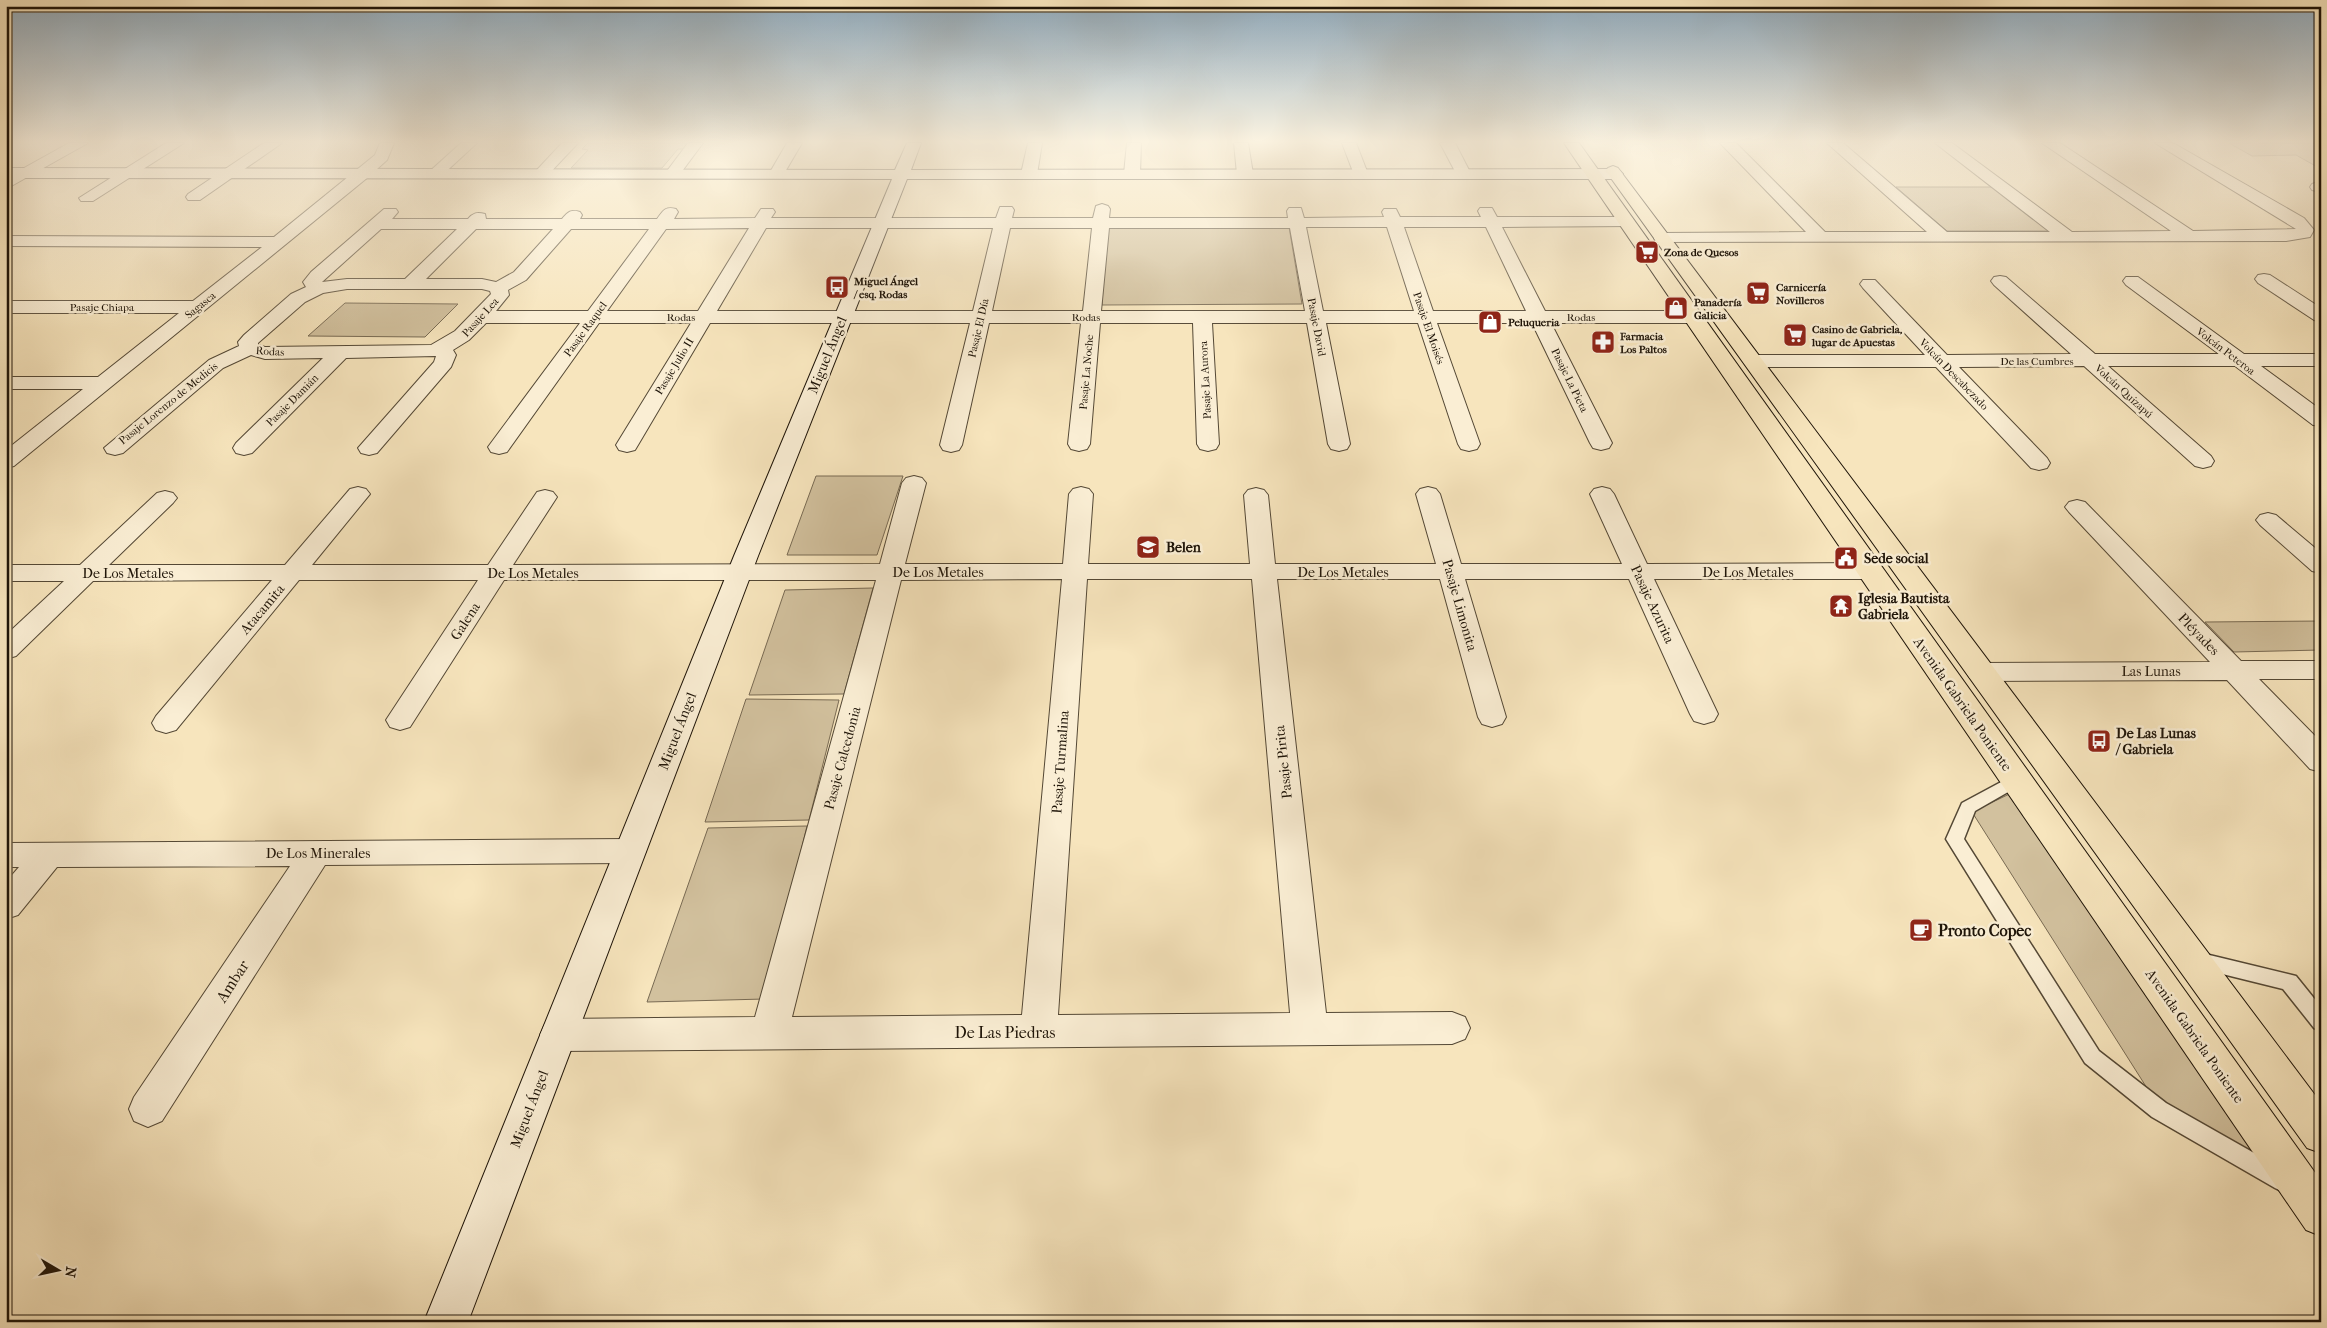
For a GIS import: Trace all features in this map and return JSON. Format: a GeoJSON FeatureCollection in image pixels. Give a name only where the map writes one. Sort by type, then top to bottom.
{"type":"FeatureCollection","features":[{"type":"Feature","properties":{"kind":"main road","name":"Avenida Gabriela Poniente"},"geometry":{"type":"LineString","coordinates":[[1619,205],[1626,222],[2313,1205]]}},
{"type":"Feature","properties":{"kind":"main road","name":"Avenida Gabriela Poniente"},"geometry":{"type":"LineString","coordinates":[[1634,205],[1662,238],[2321,1135]]}},
{"type":"Feature","properties":{"kind":"street","name":"Sagasca"},"geometry":{"type":"LineString","coordinates":[[6,460],[325,205]]}},
{"type":"Feature","properties":{"kind":"street","name":"Miguel Ángel"},"geometry":{"type":"LineString","coordinates":[[446,1322],[739,573],[888,205]]}},
{"type":"Feature","properties":{"kind":"street"},"geometry":{"type":"LineString","coordinates":[[1788,205],[1820,237]]}},
{"type":"Feature","properties":{"kind":"street"},"geometry":{"type":"LineString","coordinates":[[1906,205],[1943,237]]}},
{"type":"Feature","properties":{"kind":"street"},"geometry":{"type":"LineString","coordinates":[[2025,205],[2068,237]]}},
{"type":"Feature","properties":{"kind":"street"},"geometry":{"type":"LineString","coordinates":[[2142,205],[2189,236]]}},
{"type":"Feature","properties":{"kind":"street"},"geometry":{"type":"LineString","coordinates":[[2269,205],[2298,222],[2306,230],[2304,233]]}},
{"type":"Feature","properties":{"kind":"street"},"geometry":{"type":"LineString","coordinates":[[318,288],[312,282],[316,276],[391,211]]}},
{"type":"Feature","properties":{"kind":"street","name":"Pasaje Lea"},"geometry":{"type":"LineString","coordinates":[[442,349],[460,339],[500,295],[499,288],[520,276],[578,211]]}},
{"type":"Feature","properties":{"kind":"street"},"geometry":{"type":"LineString","coordinates":[[410,284],[484,212]]}},
{"type":"Feature","properties":{"kind":"street"},"geometry":{"type":"LineString","coordinates":[[376,224],[566,224],[666,217],[764,217],[881,223],[1004,217],[1101,216],[1488,216],[1626,222]]}},
{"type":"Feature","properties":{"kind":"street","name":"Pasaje La Noche"},"geometry":{"type":"LineString","coordinates":[[1079,444],[1101,216]]}},
{"type":"Feature","properties":{"kind":"street","name":"Pasaje La Pieta"},"geometry":{"type":"LineString","coordinates":[[1488,216],[1601,443]]}},
{"type":"Feature","properties":{"kind":"street","name":"Pasaje Raquel"},"geometry":{"type":"LineString","coordinates":[[499,448],[666,217]]}},
{"type":"Feature","properties":{"kind":"street","name":"Pasaje Julio II"},"geometry":{"type":"LineString","coordinates":[[627,445],[764,217]]}},
{"type":"Feature","properties":{"kind":"street","name":"Pasaje El Día"},"geometry":{"type":"LineString","coordinates":[[951,445],[1004,217]]}},
{"type":"Feature","properties":{"kind":"street","name":"Pasaje David"},"geometry":{"type":"LineString","coordinates":[[1296,217],[1339,444]]}},
{"type":"Feature","properties":{"kind":"street","name":"Pasaje El Moisés"},"geometry":{"type":"LineString","coordinates":[[1391,217],[1469,444]]}},
{"type":"Feature","properties":{"kind":"street"},"geometry":{"type":"LineString","coordinates":[[1662,238],[2294,236],[2304,233],[2321,237]]}},
{"type":"Feature","properties":{"kind":"street"},"geometry":{"type":"LineString","coordinates":[[6,241],[279,242]]}},
{"type":"Feature","properties":{"kind":"street"},"geometry":{"type":"LineString","coordinates":[[2264,279],[2321,316]]}},
{"type":"Feature","properties":{"kind":"street","name":"Volcán Quizapú"},"geometry":{"type":"LineString","coordinates":[[2000,281],[2204,461]]}},
{"type":"Feature","properties":{"kind":"street","name":"Volcán Peteroa"},"geometry":{"type":"LineString","coordinates":[[2132,281],[2321,420]]}},
{"type":"Feature","properties":{"kind":"street"},"geometry":{"type":"LineString","coordinates":[[249,349],[248,342],[251,339],[298,298],[318,288],[338,285],[482,284],[499,288]]}},
{"type":"Feature","properties":{"kind":"street","name":"Volcán Descabezado"},"geometry":{"type":"LineString","coordinates":[[1869,284],[2039,463]]}},
{"type":"Feature","properties":{"kind":"street","name":"Pasaje Chiapa"},"geometry":{"type":"LineString","coordinates":[[6,307],[198,307]]}},
{"type":"Feature","properties":{"kind":"street","name":"Rodas"},"geometry":{"type":"LineString","coordinates":[[480,317],[1692,317]]}},
{"type":"Feature","properties":{"kind":"street","name":"Pasaje La Aurora"},"geometry":{"type":"LineString","coordinates":[[1202,317],[1208,444]]}},
{"type":"Feature","properties":{"kind":"street","name":"Rodas"},"geometry":{"type":"LineString","coordinates":[[249,349],[264,353],[416,353],[442,349]]}},
{"type":"Feature","properties":{"kind":"street","name":"Pasaje Lorenzo de Medicis"},"geometry":{"type":"LineString","coordinates":[[114,448],[216,364],[249,349]]}},
{"type":"Feature","properties":{"kind":"street"},"geometry":{"type":"LineString","coordinates":[[369,448],[444,363],[446,355],[442,349]]}},
{"type":"Feature","properties":{"kind":"street","name":"Pasaje Damián"},"geometry":{"type":"LineString","coordinates":[[244,448],[340,353]]}},
{"type":"Feature","properties":{"kind":"street","name":"De las Cumbres"},"geometry":{"type":"LineString","coordinates":[[1752,361],[2321,360]]}},
{"type":"Feature","properties":{"kind":"street"},"geometry":{"type":"LineString","coordinates":[[6,383],[103,383]]}},
{"type":"Feature","properties":{"kind":"street","name":"Pasaje Calcedonia"},"geometry":{"type":"LineString","coordinates":[[769,1034],[914,483]]}},
{"type":"Feature","properties":{"kind":"street","name":"Atacamita"},"geometry":{"type":"LineString","coordinates":[[166,723],[358,494]]}},
{"type":"Feature","properties":{"kind":"street","name":"Pasaje Turmalina"},"geometry":{"type":"LineString","coordinates":[[1039,1031],[1081,494]]}},
{"type":"Feature","properties":{"kind":"street","name":"Pasaje Limonita"},"geometry":{"type":"LineString","coordinates":[[1428,494],[1492,717]]}},
{"type":"Feature","properties":{"kind":"street","name":"Pasaje Azurita"},"geometry":{"type":"LineString","coordinates":[[1602,494],[1704,714]]}},
{"type":"Feature","properties":{"kind":"street","name":"Pasaje Pirita"},"geometry":{"type":"LineString","coordinates":[[1256,495],[1310,1030]]}},
{"type":"Feature","properties":{"kind":"street","name":"Galena"},"geometry":{"type":"LineString","coordinates":[[400,720],[545,497]]}},
{"type":"Feature","properties":{"kind":"street"},"geometry":{"type":"LineString","coordinates":[[6,650],[165,498]]}},
{"type":"Feature","properties":{"kind":"street","name":"Pléyades"},"geometry":{"type":"LineString","coordinates":[[2077,507],[2321,761]]}},
{"type":"Feature","properties":{"kind":"street"},"geometry":{"type":"LineString","coordinates":[[2268,520],[2321,566]]}},
{"type":"Feature","properties":{"kind":"street","name":"De Los Metales"},"geometry":{"type":"LineString","coordinates":[[6,574],[1870,571]]}},
{"type":"Feature","properties":{"kind":"street","name":"Las Lunas"},"geometry":{"type":"LineString","coordinates":[[1980,672],[2321,670]]}},
{"type":"Feature","properties":{"kind":"street","name":"De Los Minerales"},"geometry":{"type":"LineString","coordinates":[[6,855],[630,851]]}},
{"type":"Feature","properties":{"kind":"street","name":"Ambar"},"geometry":{"type":"LineString","coordinates":[[148,1109],[316,853]]}},
{"type":"Feature","properties":{"kind":"street"},"geometry":{"type":"LineString","coordinates":[[6,906],[49,854]]}},
{"type":"Feature","properties":{"kind":"street","name":"De Las Piedras"},"geometry":{"type":"LineString","coordinates":[[558,1035],[1452,1028]]}},
{"type":"Feature","properties":{"kind":"lane"},"geometry":{"type":"LineString","coordinates":[[2016,780],[1968,807],[1955,839],[2092,1057],[2158,1110],[2313,1205]]}},
{"type":"Feature","properties":{"kind":"lane"},"geometry":{"type":"LineString","coordinates":[[2191,958],[2289,982],[2321,1022]]}},
{"type":"Feature","properties":{"kind":"shaded area"},"geometry":{"type":"Polygon","coordinates":[[[1917,205],[2017,205],[2050,231],[1947,231],[1917,205]]]}},
{"type":"Feature","properties":{"kind":"shaded area"},"geometry":{"type":"Polygon","coordinates":[[[1106,226],[1289,227],[1302,304],[1102,305],[1106,226]]]}},
{"type":"Feature","properties":{"kind":"shaded area"},"geometry":{"type":"Polygon","coordinates":[[[345,303],[458,304],[425,337],[308,336],[345,303]]]}},
{"type":"Feature","properties":{"kind":"shaded area"},"geometry":{"type":"Polygon","coordinates":[[[816,476],[903,476],[877,555],[787,555],[816,476]]]}},
{"type":"Feature","properties":{"kind":"shaded area"},"geometry":{"type":"Polygon","coordinates":[[[873,588],[844,694],[749,695],[785,590],[873,588]]]}},
{"type":"Feature","properties":{"kind":"shaded area"},"geometry":{"type":"Polygon","coordinates":[[[2321,621],[2321,650],[2234,652],[2205,622],[2321,621]]]}},
{"type":"Feature","properties":{"kind":"shaded area"},"geometry":{"type":"Polygon","coordinates":[[[746,699],[839,700],[809,820],[705,822],[746,699]]]}},
{"type":"Feature","properties":{"kind":"shaded area"},"geometry":{"type":"Polygon","coordinates":[[[2028,785],[2304,1175],[2159,1107],[1972,812],[2028,785]]]}},
{"type":"Feature","properties":{"kind":"shaded area"},"geometry":{"type":"Polygon","coordinates":[[[807,826],[765,999],[647,1002],[708,828],[807,826]]]}},
{"type":"Feature","properties":{"kind":"place","name":"Zona de Quesos"},"geometry":{"type":"Point","coordinates":[1647,252]}},
{"type":"Feature","properties":{"kind":"place","name":"Miguel Ángel / esq. Rodas"},"geometry":{"type":"Point","coordinates":[837,287]}},
{"type":"Feature","properties":{"kind":"place","name":"Carnicería Novilleros"},"geometry":{"type":"Point","coordinates":[1758,293]}},
{"type":"Feature","properties":{"kind":"place","name":"Panadería Galicia"},"geometry":{"type":"Point","coordinates":[1676,308]}},
{"type":"Feature","properties":{"kind":"place","name":"Peluqueria"},"geometry":{"type":"Point","coordinates":[1490,322]}},
{"type":"Feature","properties":{"kind":"place","name":"Casino de Gabriela, lugar de Apuestas"},"geometry":{"type":"Point","coordinates":[1795,335]}},
{"type":"Feature","properties":{"kind":"place","name":"Farmacia Los Paltos"},"geometry":{"type":"Point","coordinates":[1603,342]}},
{"type":"Feature","properties":{"kind":"place","name":"Belen"},"geometry":{"type":"Point","coordinates":[1148,547]}},
{"type":"Feature","properties":{"kind":"place","name":"Sede social"},"geometry":{"type":"Point","coordinates":[1846,558]}},
{"type":"Feature","properties":{"kind":"place","name":"Iglesia Bautista Gabriela"},"geometry":{"type":"Point","coordinates":[1841,606]}},
{"type":"Feature","properties":{"kind":"place","name":"De Las Lunas / Gabriela"},"geometry":{"type":"Point","coordinates":[2099,741]}},
{"type":"Feature","properties":{"kind":"place","name":"Pronto Copec"},"geometry":{"type":"Point","coordinates":[1921,930]}}]}
